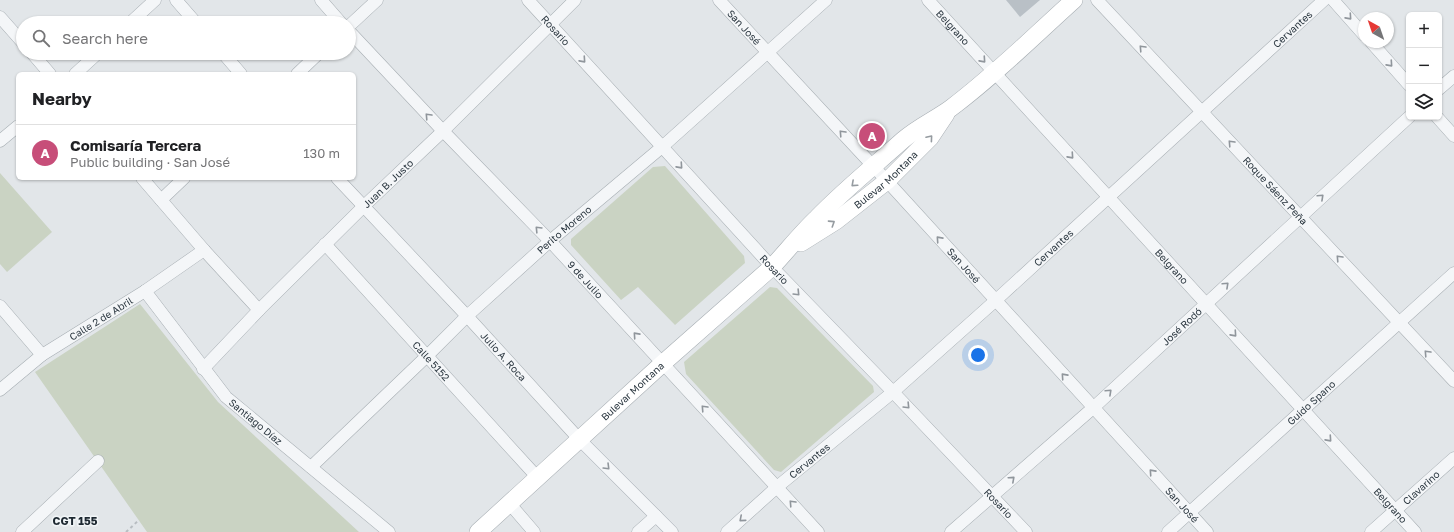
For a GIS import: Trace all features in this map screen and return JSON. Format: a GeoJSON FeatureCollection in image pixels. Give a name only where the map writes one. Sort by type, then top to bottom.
{"type":"FeatureCollection","features":[{"type":"Feature","properties":{"kind":"main road","name":"Bulevar Montana"},"geometry":{"type":"LineString","coordinates":[[478,532],[662,364],[772,267],[787,251],[797,237],[818,216],[873,166],[915,129],[951,108],[994,72],[1074,0]]}},
{"type":"Feature","properties":{"kind":"main road","name":"Bulevar Montana"},"geometry":{"type":"LineString","coordinates":[[787,251],[836,221],[887,181],[930,138],[951,108]]}},
{"type":"Feature","properties":{"kind":"street"},"geometry":{"type":"LineString","coordinates":[[138,16],[156,0]]}},
{"type":"Feature","properties":{"kind":"street"},"geometry":{"type":"LineString","coordinates":[[176,0],[190,16]]}},
{"type":"Feature","properties":{"kind":"street"},"geometry":{"type":"LineString","coordinates":[[321,0],[335,16]]}},
{"type":"Feature","properties":{"kind":"street"},"geometry":{"type":"LineString","coordinates":[[356,20],[377,0]]}},
{"type":"Feature","properties":{"kind":"street","name":"Rosario"},"geometry":{"type":"LineString","coordinates":[[528,0],[772,267],[1026,532]]}},
{"type":"Feature","properties":{"kind":"street","name":"Juan B. Justo"},"geometry":{"type":"LineString","coordinates":[[203,369],[259,310],[575,0]]}},
{"type":"Feature","properties":{"kind":"street","name":"San José"},"geometry":{"type":"LineString","coordinates":[[719,0],[887,181],[1207,532]]}},
{"type":"Feature","properties":{"kind":"street","name":"Perito Moreno"},"geometry":{"type":"LineString","coordinates":[[311,467],[427,356],[466,316],[550,241],[662,147],[826,0]]}},
{"type":"Feature","properties":{"kind":"street","name":"Belgrano"},"geometry":{"type":"LineString","coordinates":[[928,0],[1415,532]]}},
{"type":"Feature","properties":{"kind":"street","name":"Roque Sáenz Peña"},"geometry":{"type":"LineString","coordinates":[[1097,0],[1454,381]]}},
{"type":"Feature","properties":{"kind":"street","name":"Cervantes"},"geometry":{"type":"LineString","coordinates":[[727,532],[777,488],[893,392],[995,301],[1324,0]]}},
{"type":"Feature","properties":{"kind":"street"},"geometry":{"type":"LineString","coordinates":[[1333,0],[1358,28]]}},
{"type":"Feature","properties":{"kind":"street"},"geometry":{"type":"LineString","coordinates":[[0,17],[16,35]]}},
{"type":"Feature","properties":{"kind":"street","name":"9 de Julio"},"geometry":{"type":"LineString","coordinates":[[356,38],[550,241],[818,532]]}},
{"type":"Feature","properties":{"kind":"street"},"geometry":{"type":"LineString","coordinates":[[1376,48],[1408,84]]}},
{"type":"Feature","properties":{"kind":"street"},"geometry":{"type":"LineString","coordinates":[[38,60],[48,72]]}},
{"type":"Feature","properties":{"kind":"street"},"geometry":{"type":"LineString","coordinates":[[77,72],[90,60]]}},
{"type":"Feature","properties":{"kind":"street"},"geometry":{"type":"LineString","coordinates":[[229,60],[239,72]]}},
{"type":"Feature","properties":{"kind":"street"},"geometry":{"type":"LineString","coordinates":[[299,72],[312,60]]}},
{"type":"Feature","properties":{"kind":"street"},"geometry":{"type":"LineString","coordinates":[[1442,86],[1454,76]]}},
{"type":"Feature","properties":{"kind":"street","name":"José Rodó"},"geometry":{"type":"LineString","coordinates":[[951,532],[1093,408],[1406,120]]}},
{"type":"Feature","properties":{"kind":"street"},"geometry":{"type":"LineString","coordinates":[[1440,120],[1454,136]]}},
{"type":"Feature","properties":{"kind":"street"},"geometry":{"type":"LineString","coordinates":[[0,142],[16,128]]}},
{"type":"Feature","properties":{"kind":"street"},"geometry":{"type":"LineString","coordinates":[[144,180],[204,250],[259,310]]}},
{"type":"Feature","properties":{"kind":"street"},"geometry":{"type":"LineString","coordinates":[[161,200],[182,180]]}},
{"type":"Feature","properties":{"kind":"street","name":"Julio A. Roca"},"geometry":{"type":"LineString","coordinates":[[339,180],[579,440],[672,532]]}},
{"type":"Feature","properties":{"kind":"street","name":"Calle 5152"},"geometry":{"type":"LineString","coordinates":[[326,244],[538,478]]}},
{"type":"Feature","properties":{"kind":"street","name":"Calle 2 de Abril"},"geometry":{"type":"LineString","coordinates":[[0,390],[42,355],[145,291],[204,250]]}},
{"type":"Feature","properties":{"kind":"street","name":"Guido Spano"},"geometry":{"type":"LineString","coordinates":[[1168,532],[1454,273]]}},
{"type":"Feature","properties":{"kind":"street","name":"Santiago Díaz"},"geometry":{"type":"LineString","coordinates":[[145,291],[203,369],[226,397],[389,532]]}},
{"type":"Feature","properties":{"kind":"street"},"geometry":{"type":"LineString","coordinates":[[0,306],[42,355]]}},
{"type":"Feature","properties":{"kind":"street","name":"Clavarino"},"geometry":{"type":"LineString","coordinates":[[1370,532],[1454,458]]}},
{"type":"Feature","properties":{"kind":"street"},"geometry":{"type":"LineString","coordinates":[[22,532],[98,461]]}},
{"type":"Feature","properties":{"kind":"street"},"geometry":{"type":"LineString","coordinates":[[510,504],[534,532]]}},
{"type":"Feature","properties":{"kind":"street"},"geometry":{"type":"LineString","coordinates":[[638,532],[656,516]]}},
{"type":"Feature","properties":{"kind":"path"},"geometry":{"type":"LineString","coordinates":[[126,532],[139,520]]}},
{"type":"Feature","properties":{"kind":"green space"},"geometry":{"type":"Polygon","coordinates":[[[665,166],[744,256],[745,263],[675,325],[638,287],[621,300],[571,245],[571,239],[653,167],[665,166]]]}},
{"type":"Feature","properties":{"kind":"green space"},"geometry":{"type":"Polygon","coordinates":[[[0,173],[52,232],[7,272],[0,264],[0,173]]]}},
{"type":"Feature","properties":{"kind":"green space"},"geometry":{"type":"Polygon","coordinates":[[[770,287],[777,288],[873,386],[874,392],[781,472],[774,470],[686,374],[684,362],[770,287]]]}},
{"type":"Feature","properties":{"kind":"green space"},"geometry":{"type":"Polygon","coordinates":[[[140,304],[218,402],[359,532],[147,532],[35,372],[140,304]]]}},
{"type":"Feature","properties":{"kind":"building"},"geometry":{"type":"Polygon","coordinates":[[[1006,0],[1040,0],[1020,17],[1006,0]]]}},
{"type":"Feature","properties":{"kind":"place","name":"Comisaría Tercera"},"geometry":{"type":"Point","coordinates":[872,136]}},
{"type":"Feature","properties":{"kind":"district","name":"CGT 155"},"geometry":{"type":"Point","coordinates":[75,520]}}]}
